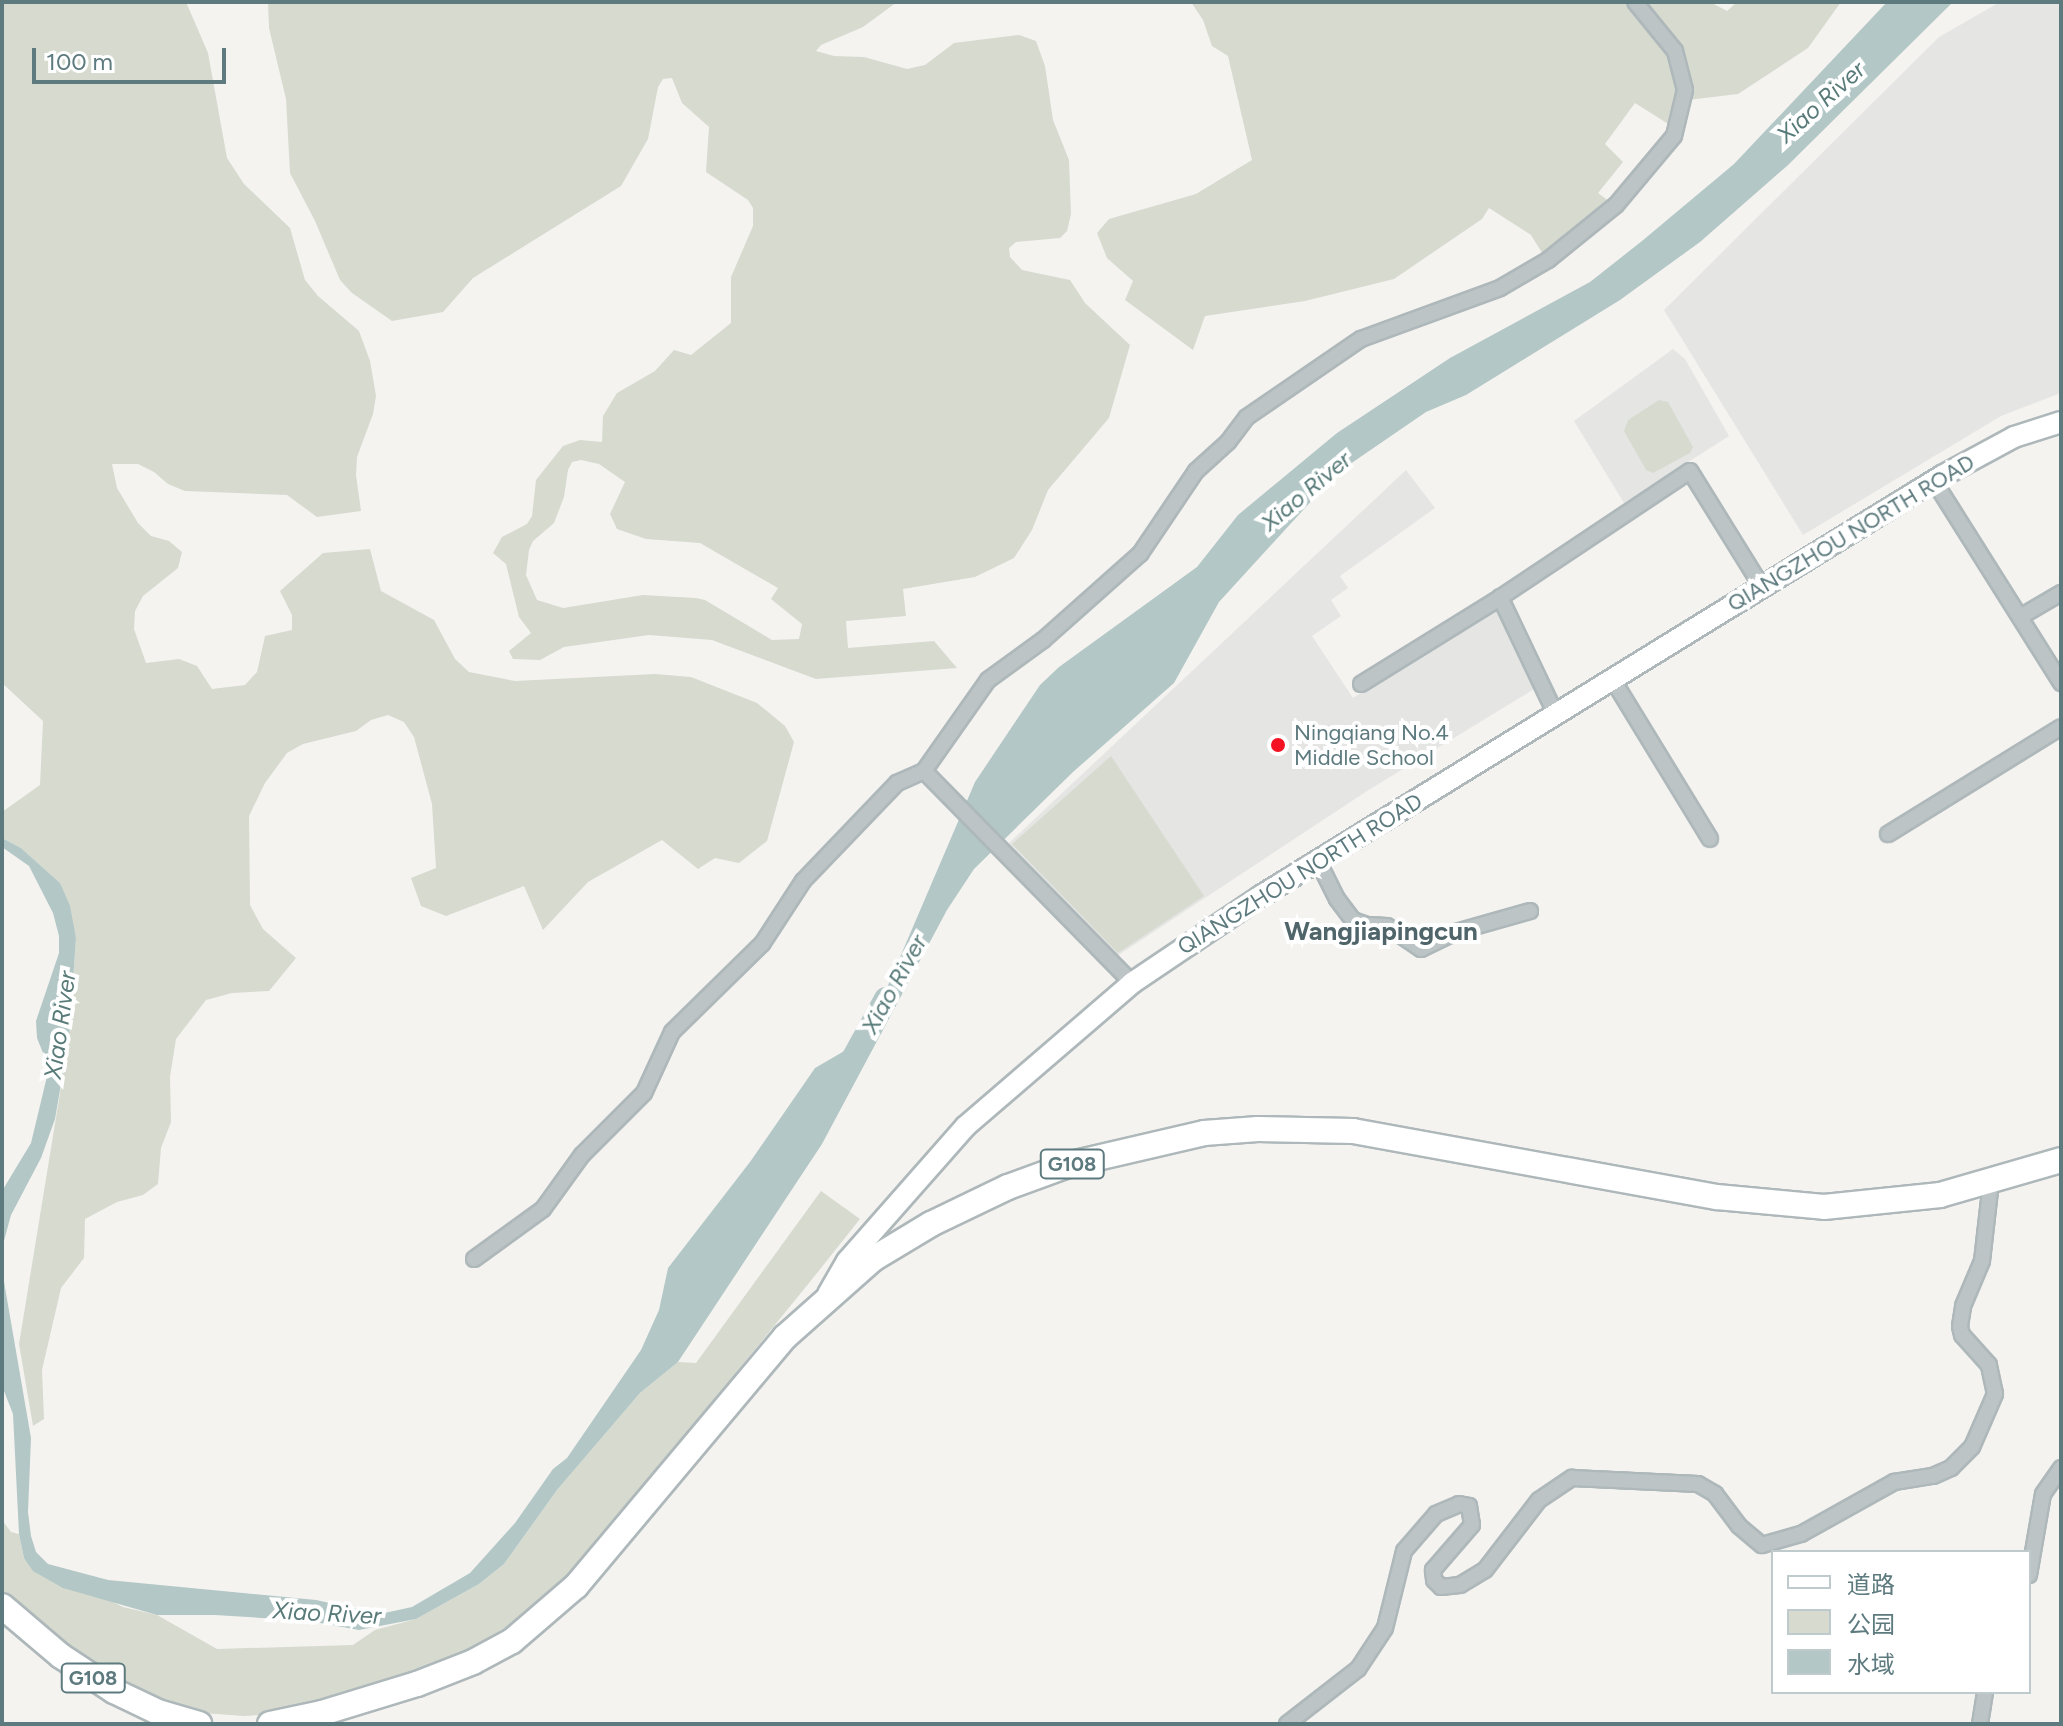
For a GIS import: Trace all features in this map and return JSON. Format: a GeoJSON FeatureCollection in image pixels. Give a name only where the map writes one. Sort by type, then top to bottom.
{"type":"FeatureCollection","features":[{"type":"Feature","properties":{"kind":"highway","name":"G108"},"geometry":{"type":"LineString","coordinates":[[270,1724],[333,1710],[417,1684],[473,1662],[512,1641],[576,1586],[768,1355],[824,1301],[890,1247],[1008,1187],[1105,1154],[1204,1133],[1258,1129],[1353,1131],[1717,1197],[1799,1206],[1909,1200],[1991,1182],[2061,1160]]}},
{"type":"Feature","properties":{"kind":"highway","name":"G108"},"geometry":{"type":"LineString","coordinates":[[2,1606],[61,1656],[114,1691],[158,1712],[199,1724]]}},
{"type":"Feature","properties":{"kind":"main road","name":"QIANGZHOU NORTH ROAD"},"geometry":{"type":"LineString","coordinates":[[824,1301],[847,1261],[966,1126],[1063,1038],[1132,983],[1318,861],[1934,481],[2014,437],[2061,422]]}},
{"type":"Feature","properties":{"kind":"street"},"geometry":{"type":"LineString","coordinates":[[928,776],[957,719],[988,680],[1043,640],[1140,554],[1196,471],[1228,442],[1247,417],[1361,339],[1500,288],[1548,260],[1616,205],[1674,136],[1685,90],[1675,51],[1635,2]]}},
{"type":"Feature","properties":{"kind":"street"},"geometry":{"type":"LineString","coordinates":[[1361,684],[1500,597],[1690,471],[1762,587]]}},
{"type":"Feature","properties":{"kind":"street"},"geometry":{"type":"LineString","coordinates":[[1934,481],[2061,683]]}},
{"type":"Feature","properties":{"kind":"street"},"geometry":{"type":"LineString","coordinates":[[2020,617],[2061,593]]}},
{"type":"Feature","properties":{"kind":"street"},"geometry":{"type":"LineString","coordinates":[[1500,597],[1556,715]]}},
{"type":"Feature","properties":{"kind":"street"},"geometry":{"type":"LineString","coordinates":[[1613,680],[1710,839]]}},
{"type":"Feature","properties":{"kind":"street"},"geometry":{"type":"LineString","coordinates":[[1888,834],[2061,727]]}},
{"type":"Feature","properties":{"kind":"street"},"geometry":{"type":"LineString","coordinates":[[928,776],[1000,853],[1132,983]]}},
{"type":"Feature","properties":{"kind":"street"},"geometry":{"type":"LineString","coordinates":[[474,1259],[543,1209],[582,1155],[644,1093],[672,1032],[762,944],[803,881],[897,783],[928,776]]}},
{"type":"Feature","properties":{"kind":"street"},"geometry":{"type":"LineString","coordinates":[[1318,861],[1337,899],[1353,920],[1367,925],[1387,926],[1421,949],[1456,932],[1530,911]]}},
{"type":"Feature","properties":{"kind":"street"},"geometry":{"type":"LineString","coordinates":[[1287,1724],[1358,1669],[1385,1628],[1404,1551],[1436,1514],[1459,1504],[1469,1506],[1472,1525],[1433,1570],[1434,1580],[1441,1587],[1451,1589],[1485,1570],[1539,1500],[1572,1478],[1698,1484],[1715,1494],[1739,1526],[1762,1545],[1801,1534],[1894,1482],[1933,1476],[1951,1468],[1972,1447],[1995,1394],[1989,1365],[1962,1335],[1960,1326],[1963,1306],[1982,1261],[1991,1182]]}},
{"type":"Feature","properties":{"kind":"street"},"geometry":{"type":"LineString","coordinates":[[2031,1563],[2043,1494],[2061,1468]]}},
{"type":"Feature","properties":{"kind":"street"},"geometry":{"type":"LineString","coordinates":[[1980,1724],[1985,1694]]}},
{"type":"Feature","properties":{"kind":"shaded area"},"geometry":{"type":"Polygon","coordinates":[[[2000,2],[2061,2],[2061,393],[2001,416],[1803,535],[1664,310],[1939,37],[2000,2]]]}},
{"type":"Feature","properties":{"kind":"shaded area"},"geometry":{"type":"Polygon","coordinates":[[[1673,349],[1685,359],[1729,436],[1624,503],[1574,421],[1673,349]]]}},
{"type":"Feature","properties":{"kind":"shaded area","name":"Ningqiang No.4 Middle School"},"geometry":{"type":"Polygon","coordinates":[[[1406,470],[1435,508],[1340,576],[1348,588],[1331,600],[1341,616],[1312,636],[1353,698],[1495,605],[1536,688],[1367,791],[1117,956],[1009,843],[1406,470]]]}},
{"type":"Feature","properties":{"kind":"green space"},"geometry":{"type":"Polygon","coordinates":[[[2,2],[186,2],[208,53],[227,158],[244,184],[290,228],[305,280],[318,296],[359,331],[370,361],[376,396],[373,414],[357,457],[361,511],[317,517],[287,495],[185,491],[138,464],[112,464],[117,488],[138,523],[151,536],[169,541],[182,552],[178,568],[143,596],[135,611],[134,629],[146,663],[179,659],[197,666],[212,689],[245,685],[257,672],[265,636],[292,630],[292,615],[280,591],[323,553],[370,549],[381,591],[434,620],[455,659],[469,672],[515,681],[655,674],[691,677],[757,703],[785,726],[794,742],[767,841],[739,863],[715,858],[698,869],[662,840],[588,882],[543,930],[524,886],[446,916],[421,906],[411,878],[436,868],[432,804],[414,737],[404,722],[388,715],[371,720],[356,731],[303,744],[287,753],[265,783],[249,816],[250,905],[263,929],[296,958],[269,991],[232,993],[206,1000],[176,1039],[170,1077],[171,1122],[161,1148],[158,1184],[143,1195],[117,1202],[85,1219],[84,1258],[61,1288],[42,1370],[44,1419],[33,1426],[19,1344],[69,1038],[76,938],[60,883],[21,848],[2,838],[2,812],[40,785],[43,721],[2,683],[2,2]]]}},
{"type":"Feature","properties":{"kind":"green space"},"geometry":{"type":"Polygon","coordinates":[[[268,2],[897,2],[863,27],[821,45],[816,51],[834,56],[864,57],[907,69],[925,65],[954,43],[1019,35],[1036,41],[1045,66],[1053,120],[1069,160],[1071,214],[1067,231],[1060,238],[1016,242],[1009,248],[1010,257],[1022,270],[1070,280],[1085,303],[1130,345],[1109,418],[1048,490],[1032,530],[1014,558],[975,577],[903,589],[906,616],[846,621],[848,648],[934,641],[957,668],[816,679],[712,640],[649,635],[564,647],[540,660],[513,659],[509,651],[531,633],[519,617],[506,564],[493,553],[502,537],[527,524],[532,516],[536,480],[563,446],[580,440],[602,442],[603,416],[617,393],[655,371],[674,350],[691,355],[731,323],[731,277],[753,226],[753,208],[748,200],[706,172],[709,127],[682,103],[672,78],[663,79],[658,87],[648,139],[621,186],[473,278],[443,312],[392,321],[352,293],[340,280],[290,173],[286,99],[269,28],[268,2]],[[581,460],[572,462],[554,523],[533,541],[526,575],[537,600],[563,608],[643,595],[696,598],[705,600],[772,640],[799,639],[802,624],[771,599],[778,588],[700,543],[646,539],[617,529],[610,514],[625,482],[599,464],[581,460]]]}},
{"type":"Feature","properties":{"kind":"green space"},"geometry":{"type":"Polygon","coordinates":[[[1191,2],[1626,2],[1670,55],[1679,77],[1680,107],[1673,127],[1635,103],[1605,144],[1623,162],[1598,193],[1610,202],[1544,256],[1531,235],[1489,208],[1482,219],[1394,279],[1305,301],[1205,316],[1193,350],[1125,300],[1133,281],[1107,258],[1097,233],[1109,219],[1196,194],[1252,160],[1228,56],[1212,46],[1203,20],[1191,2]]]}},
{"type":"Feature","properties":{"kind":"green space"},"geometry":{"type":"Polygon","coordinates":[[[1643,2],[1710,2],[1727,11],[1737,2],[1841,2],[1808,48],[1738,94],[1688,100],[1683,57],[1643,2]]]}},
{"type":"Feature","properties":{"kind":"green space"},"geometry":{"type":"Polygon","coordinates":[[[1659,400],[1668,402],[1693,447],[1690,453],[1653,473],[1646,470],[1624,431],[1628,420],[1659,400]]]}},
{"type":"Feature","properties":{"kind":"green space"},"geometry":{"type":"Polygon","coordinates":[[[1111,756],[1204,896],[1118,953],[1012,844],[1111,756]]]}},
{"type":"Feature","properties":{"kind":"green space"},"geometry":{"type":"Polygon","coordinates":[[[821,1191],[860,1219],[809,1283],[571,1575],[533,1611],[434,1670],[274,1714],[244,1716],[190,1712],[161,1703],[97,1669],[2,1591],[2,1520],[11,1532],[19,1534],[24,1558],[123,1607],[157,1615],[217,1649],[353,1645],[375,1630],[416,1619],[479,1584],[504,1564],[557,1490],[640,1393],[678,1362],[696,1363],[821,1191]]]}},
{"type":"Feature","properties":{"kind":"water"},"geometry":{"type":"Polygon","coordinates":[[[1887,2],[1953,2],[1787,166],[1700,242],[1620,300],[1466,395],[1426,412],[1337,473],[1219,602],[1174,683],[1073,772],[974,869],[947,910],[822,1144],[678,1362],[640,1393],[557,1490],[504,1564],[479,1584],[416,1619],[359,1630],[309,1621],[157,1615],[63,1588],[33,1571],[24,1558],[19,1534],[13,1414],[2,1386],[2,1270],[31,1438],[28,1512],[31,1536],[36,1552],[48,1564],[108,1580],[316,1600],[380,1614],[412,1607],[470,1573],[515,1523],[553,1469],[567,1458],[641,1350],[659,1310],[668,1268],[750,1162],[815,1068],[865,1039],[975,782],[1040,685],[1059,667],[1197,567],[1238,515],[1337,433],[1450,358],[1590,282],[1642,241],[1734,164],[1887,2]]]}},
{"type":"Feature","properties":{"kind":"water"},"geometry":{"type":"Polygon","coordinates":[[[2,838],[21,848],[60,883],[70,906],[76,938],[69,1038],[55,1119],[41,1158],[11,1215],[2,1248],[2,1191],[31,1143],[49,1068],[37,1038],[36,1021],[59,953],[59,936],[53,913],[29,866],[2,847],[2,838]]]}},
{"type":"Feature","properties":{"kind":"waterway","name":"Xiao River"},"geometry":{"type":"LineString","coordinates":[[848,1068],[886,999]]}},
{"type":"Feature","properties":{"kind":"place","name":"Ningqiang No.4 Middle School"},"geometry":{"type":"Point","coordinates":[1278,745]}},
{"type":"Feature","properties":{"kind":"district","name":"Wangjiapingcun"},"geometry":{"type":"Point","coordinates":[1381,932]}}]}
